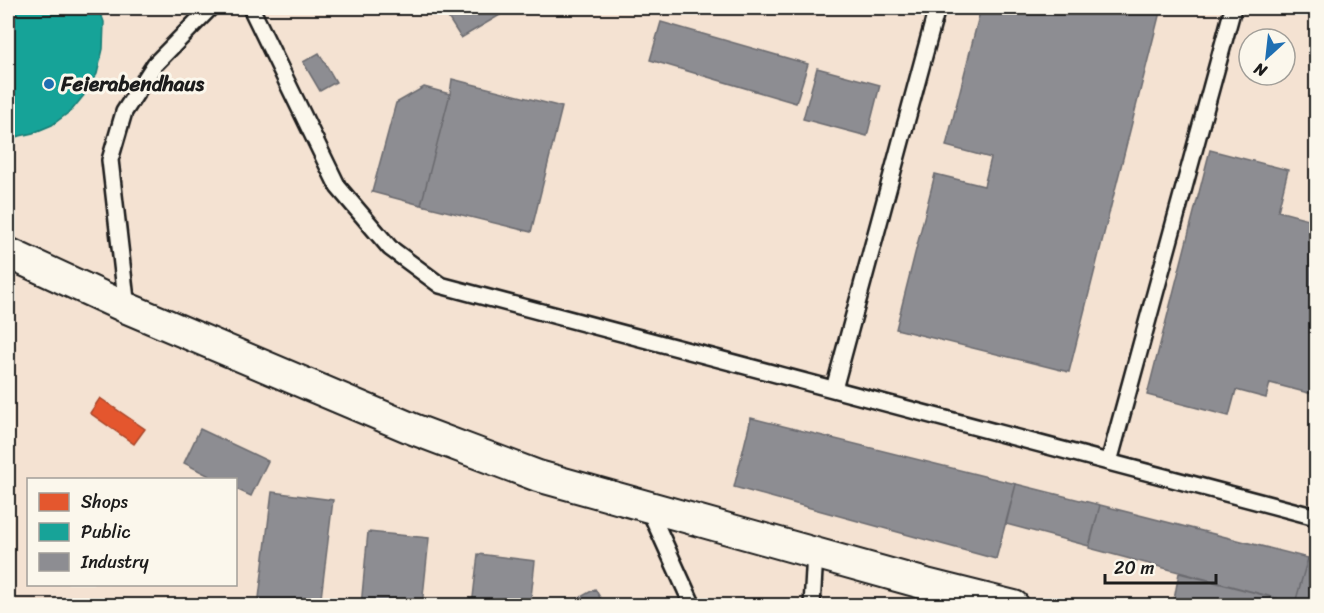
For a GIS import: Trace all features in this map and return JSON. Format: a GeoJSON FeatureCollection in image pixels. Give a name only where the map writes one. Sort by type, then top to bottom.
{"type":"FeatureCollection","features":[{"type":"Feature","properties":{"kind":"street"},"geometry":{"type":"LineString","coordinates":[[8,253],[127,308],[413,429],[538,476],[815,553],[932,595],[1014,606]]}},
{"type":"Feature","properties":{"kind":"lane"},"geometry":{"type":"LineString","coordinates":[[127,308],[110,160],[124,112],[155,64],[210,8]]}},
{"type":"Feature","properties":{"kind":"lane"},"geometry":{"type":"LineString","coordinates":[[251,8],[338,187],[390,248],[440,285],[1317,517]]}},
{"type":"Feature","properties":{"kind":"lane"},"geometry":{"type":"LineString","coordinates":[[834,389],[937,8]]}},
{"type":"Feature","properties":{"kind":"lane"},"geometry":{"type":"LineString","coordinates":[[1109,462],[1233,8]]}},
{"type":"Feature","properties":{"kind":"lane"},"geometry":{"type":"LineString","coordinates":[[648,507],[693,606]]}},
{"type":"Feature","properties":{"kind":"lane"},"geometry":{"type":"LineString","coordinates":[[812,606],[815,553]]}},
{"type":"Feature","properties":{"kind":"shaded area"},"geometry":{"type":"Polygon","coordinates":[[[8,8],[1316,8],[1316,605],[8,605],[8,8]]]}},
{"type":"Feature","properties":{"kind":"building: Shops"},"geometry":{"type":"Polygon","coordinates":[[[100,398],[145,429],[134,444],[90,413],[100,398]]]}},
{"type":"Feature","properties":{"kind":"building: Public","name":"Feierabendhaus"},"geometry":{"type":"Polygon","coordinates":[[[8,8],[99,8],[104,22],[103,49],[97,74],[85,94],[72,110],[52,125],[33,133],[11,138],[12,144],[8,145],[8,8]]]}},
{"type":"Feature","properties":{"kind":"building: Industry"},"geometry":{"type":"Polygon","coordinates":[[[442,8],[512,8],[461,38],[442,8]]]}},
{"type":"Feature","properties":{"kind":"building: Industry"},"geometry":{"type":"Polygon","coordinates":[[[981,8],[1161,8],[1069,372],[896,329],[935,174],[984,186],[991,158],[946,146],[981,8]]]}},
{"type":"Feature","properties":{"kind":"building: Industry"},"geometry":{"type":"Polygon","coordinates":[[[661,22],[808,64],[796,103],[650,60],[661,22]]]}},
{"type":"Feature","properties":{"kind":"building: Industry"},"geometry":{"type":"Polygon","coordinates":[[[319,53],[336,82],[320,91],[303,62],[319,53]]]}},
{"type":"Feature","properties":{"kind":"building: Industry"},"geometry":{"type":"Polygon","coordinates":[[[817,68],[880,85],[867,136],[803,119],[817,68]]]}},
{"type":"Feature","properties":{"kind":"building: Industry"},"geometry":{"type":"Polygon","coordinates":[[[452,79],[562,107],[531,232],[421,205],[452,79]]]}},
{"type":"Feature","properties":{"kind":"building: Industry"},"geometry":{"type":"Polygon","coordinates":[[[424,87],[450,94],[421,205],[372,192],[396,103],[424,87]]]}},
{"type":"Feature","properties":{"kind":"building: Industry"},"geometry":{"type":"Polygon","coordinates":[[[1210,150],[1288,170],[1278,211],[1316,221],[1316,395],[1270,383],[1266,398],[1236,390],[1229,416],[1147,395],[1210,150]]]}},
{"type":"Feature","properties":{"kind":"building: Industry"},"geometry":{"type":"Polygon","coordinates":[[[751,418],[1016,484],[996,559],[734,487],[751,418]]]}},
{"type":"Feature","properties":{"kind":"building: Industry"},"geometry":{"type":"Polygon","coordinates":[[[200,429],[268,461],[251,496],[237,489],[237,478],[213,478],[184,463],[200,429]]]}},
{"type":"Feature","properties":{"kind":"building: Industry"},"geometry":{"type":"Polygon","coordinates":[[[1016,484],[1100,505],[1089,546],[1006,524],[1016,484]]]}},
{"type":"Feature","properties":{"kind":"building: Industry"},"geometry":{"type":"Polygon","coordinates":[[[272,492],[333,500],[320,606],[258,606],[272,492]]]}},
{"type":"Feature","properties":{"kind":"building: Industry"},"geometry":{"type":"Polygon","coordinates":[[[1100,505],[1308,558],[1295,603],[1089,548],[1100,505]]]}},
{"type":"Feature","properties":{"kind":"building: Industry"},"geometry":{"type":"Polygon","coordinates":[[[368,532],[429,538],[422,606],[361,606],[368,532]]]}},
{"type":"Feature","properties":{"kind":"building: Industry"},"geometry":{"type":"Polygon","coordinates":[[[478,554],[535,561],[530,606],[472,606],[478,554]]]}},
{"type":"Feature","properties":{"kind":"building: Industry"},"geometry":{"type":"Polygon","coordinates":[[[1308,558],[1316,561],[1316,606],[1173,605],[1179,573],[1295,603],[1308,558]]]}},
{"type":"Feature","properties":{"kind":"building: Industry"},"geometry":{"type":"Polygon","coordinates":[[[595,589],[605,606],[571,606],[570,603],[595,589]]]}},
{"type":"Feature","properties":{"kind":"place","name":"Feierabendhaus"},"geometry":{"type":"Point","coordinates":[49,84]}}]}
